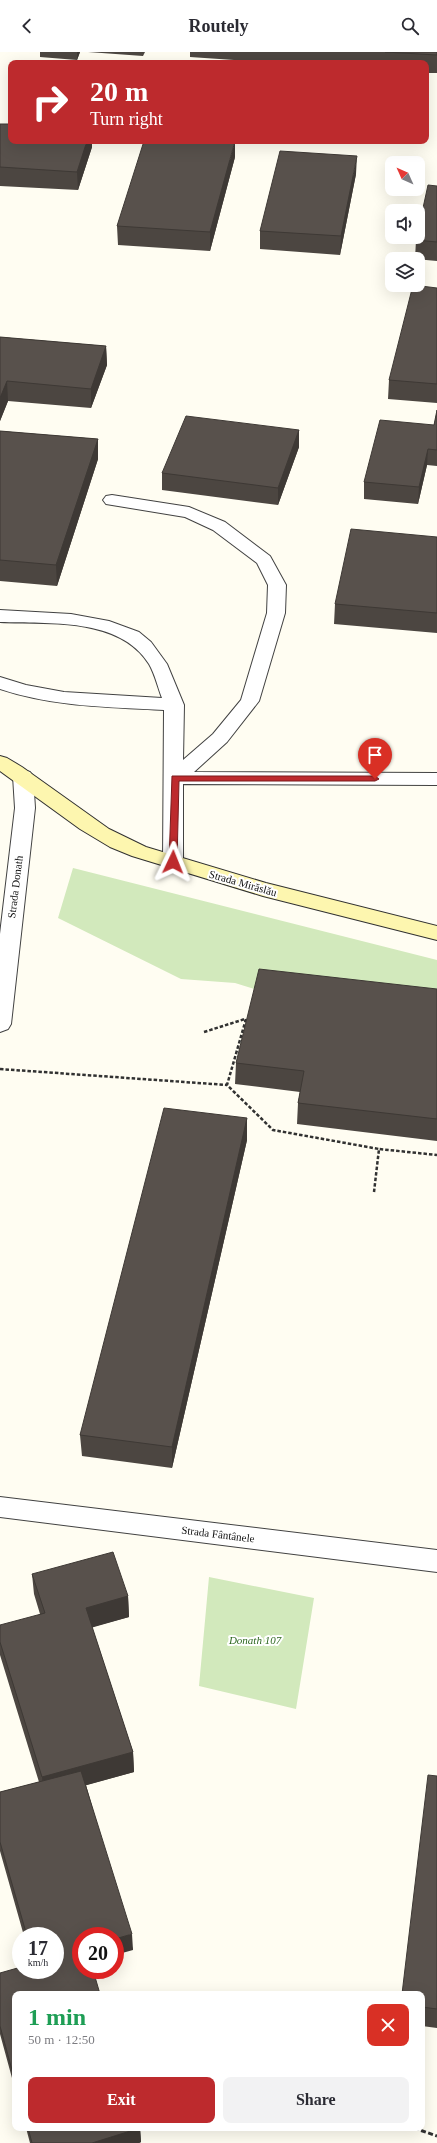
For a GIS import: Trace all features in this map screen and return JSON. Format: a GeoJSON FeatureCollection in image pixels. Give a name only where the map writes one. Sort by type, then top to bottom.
{"type":"FeatureCollection","features":[{"type":"Feature","properties":{"kind":"main road"},"geometry":{"type":"LineString","coordinates":[[0,762],[23,776]]}},
{"type":"Feature","properties":{"kind":"main road","name":"Strada Mirăslău"},"geometry":{"type":"LineString","coordinates":[[23,776],[95,830],[118,843],[173,862],[268,891],[437,933]]}},
{"type":"Feature","properties":{"kind":"street"},"geometry":{"type":"LineString","coordinates":[[112,500],[189,512],[219,526],[264,560],[277,585],[276,613],[267,648],[250,701],[220,738],[175,778]]}},
{"type":"Feature","properties":{"kind":"street"},"geometry":{"type":"LineString","coordinates":[[0,616],[72,620],[102,625],[132,636],[144,646],[158,664],[174,705],[175,778],[173,862]]}},
{"type":"Feature","properties":{"kind":"street"},"geometry":{"type":"LineString","coordinates":[[0,683],[20,691],[51,697],[174,705]]}},
{"type":"Feature","properties":{"kind":"street","name":"Strada Donath"},"geometry":{"type":"LineString","coordinates":[[0,1024],[25,808],[23,776]]}},
{"type":"Feature","properties":{"kind":"street"},"geometry":{"type":"LineString","coordinates":[[175,778],[437,779]]}},
{"type":"Feature","properties":{"kind":"street","name":"Strada Fântânele"},"geometry":{"type":"LineString","coordinates":[[0,1507],[437,1561]]}},
{"type":"Feature","properties":{"kind":"path"},"geometry":{"type":"LineString","coordinates":[[204,1032],[246,1019],[227,1085]]}},
{"type":"Feature","properties":{"kind":"path"},"geometry":{"type":"LineString","coordinates":[[0,1069],[227,1085],[273,1130],[379,1149],[437,1155]]}},
{"type":"Feature","properties":{"kind":"path"},"geometry":{"type":"LineString","coordinates":[[374,1192],[379,1149]]}},
{"type":"Feature","properties":{"kind":"path"},"geometry":{"type":"LineString","coordinates":[[423,2131],[437,2136]]}},
{"type":"Feature","properties":{"kind":"green space"},"geometry":{"type":"Polygon","coordinates":[[[73,868],[437,960],[437,1011],[258,990],[235,983],[181,979],[58,918],[73,868]]]}},
{"type":"Feature","properties":{"kind":"green space","name":"Donath 107"},"geometry":{"type":"Polygon","coordinates":[[[209,1577],[314,1598],[296,1709],[199,1686],[209,1577]]]}},
{"type":"Feature","properties":{"kind":"building"},"geometry":{"type":"Polygon","coordinates":[[[385,52],[437,52],[437,55],[385,52]]]}},
{"type":"Feature","properties":{"kind":"building"},"geometry":{"type":"Polygon","coordinates":[[[0,124],[8,124],[8,144],[86,144],[77,172],[0,167],[0,124]]]}},
{"type":"Feature","properties":{"kind":"building"},"geometry":{"type":"Polygon","coordinates":[[[143,144],[234,144],[210,232],[117,226],[143,144]]]}},
{"type":"Feature","properties":{"kind":"building"},"geometry":{"type":"Polygon","coordinates":[[[280,151],[357,156],[341,236],[260,231],[280,151]]]}},
{"type":"Feature","properties":{"kind":"building"},"geometry":{"type":"Polygon","coordinates":[[[428,185],[437,186],[437,242],[425,241],[424,204],[428,185]]]}},
{"type":"Feature","properties":{"kind":"building"},"geometry":{"type":"Polygon","coordinates":[[[425,286],[437,288],[437,384],[389,380],[411,292],[425,292],[425,286]]]}},
{"type":"Feature","properties":{"kind":"building"},"geometry":{"type":"Polygon","coordinates":[[[0,337],[106,346],[91,389],[7,381],[0,398],[0,337]]]}},
{"type":"Feature","properties":{"kind":"building"},"geometry":{"type":"Polygon","coordinates":[[[437,410],[437,450],[428,449],[419,487],[364,482],[380,420],[434,425],[437,410]]]}},
{"type":"Feature","properties":{"kind":"building"},"geometry":{"type":"Polygon","coordinates":[[[186,416],[299,430],[278,488],[162,473],[186,416]]]}},
{"type":"Feature","properties":{"kind":"building"},"geometry":{"type":"Polygon","coordinates":[[[0,431],[98,439],[56,565],[0,560],[0,431]]]}},
{"type":"Feature","properties":{"kind":"building"},"geometry":{"type":"Polygon","coordinates":[[[351,529],[437,537],[437,613],[335,604],[351,529]]]}},
{"type":"Feature","properties":{"kind":"building"},"geometry":{"type":"Polygon","coordinates":[[[259,969],[437,989],[437,1119],[298,1103],[304,1071],[236,1063],[259,969]]]}},
{"type":"Feature","properties":{"kind":"building"},"geometry":{"type":"Polygon","coordinates":[[[164,1108],[247,1118],[172,1447],[80,1435],[164,1108]]]}},
{"type":"Feature","properties":{"kind":"building"},"geometry":{"type":"Polygon","coordinates":[[[113,1552],[128,1596],[86,1608],[133,1752],[42,1777],[0,1642],[0,1625],[45,1613],[32,1574],[113,1552]]]}},
{"type":"Feature","properties":{"kind":"building"},"geometry":{"type":"Polygon","coordinates":[[[81,1771],[132,1934],[124,1936],[124,1927],[72,1927],[72,1979],[96,1979],[99,1991],[12,1991],[12,2070],[0,2026],[0,1973],[12,1970],[12,1979],[64,1979],[64,1927],[24,1927],[0,1842],[0,1792],[81,1771]]]}},
{"type":"Feature","properties":{"kind":"building"},"geometry":{"type":"Polygon","coordinates":[[[428,1775],[437,1776],[437,2009],[425,2007],[425,1991],[402,1991],[428,1775]]]}},
{"type":"Feature","properties":{"kind":"building"},"geometry":{"type":"Polygon","coordinates":[[[29,2131],[130,2131],[92,2143],[32,2143],[29,2131]]]}},
{"type":"Feature","properties":{"kind":"route"},"geometry":{"type":"LineString","coordinates":[[173,862],[175,778],[375,779]]}}]}
